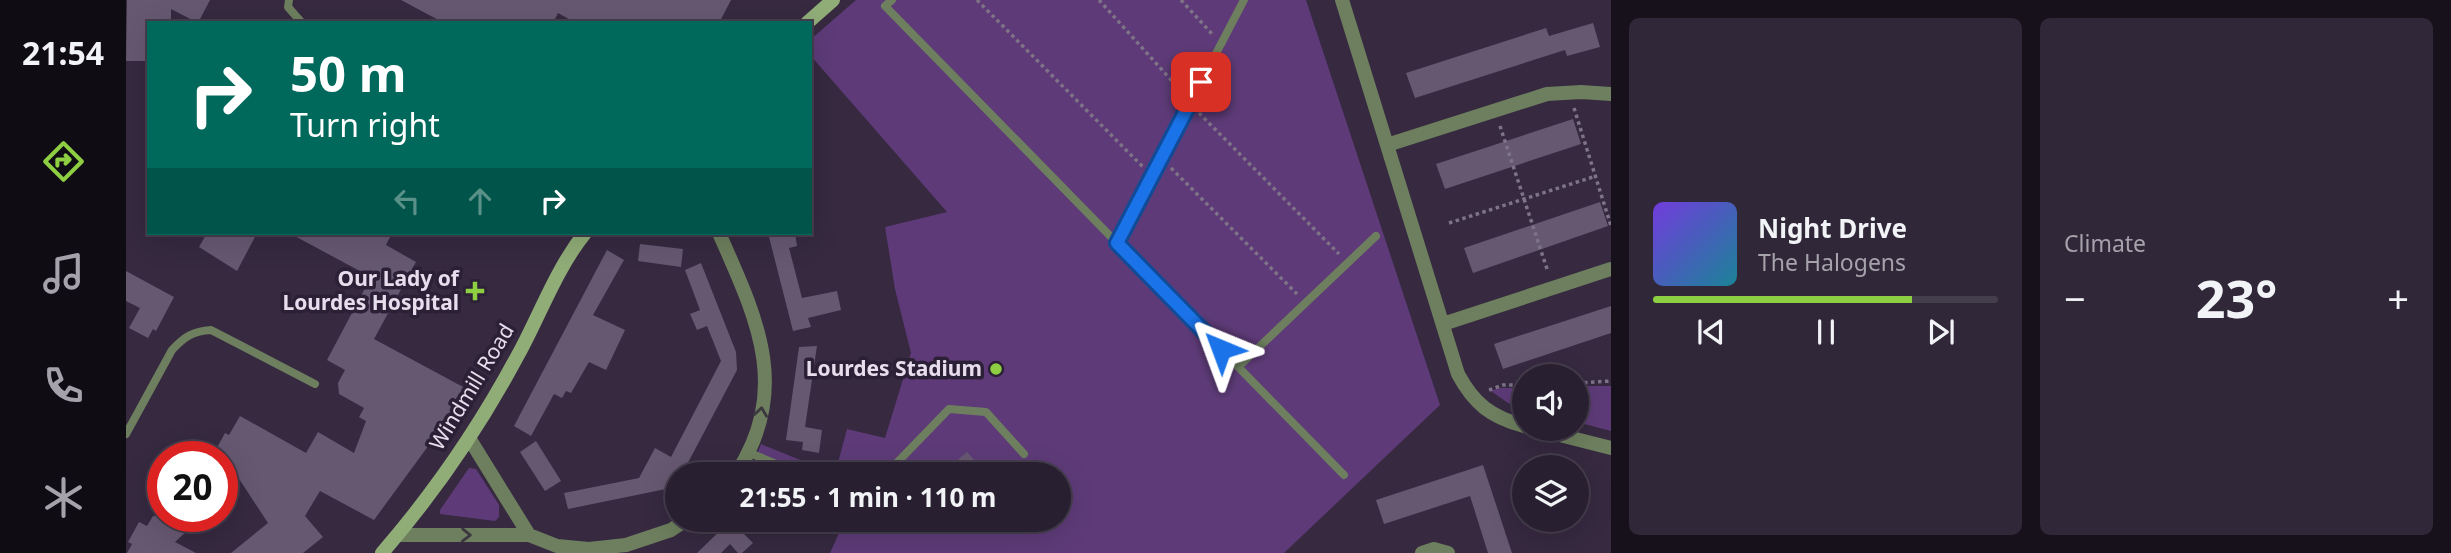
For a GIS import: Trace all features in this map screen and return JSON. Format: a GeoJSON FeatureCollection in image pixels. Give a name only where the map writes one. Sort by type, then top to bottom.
{"type":"FeatureCollection","features":[{"type":"Feature","properties":{"kind":"main road"},"geometry":{"type":"LineString","coordinates":[[809,21],[833,0]]}},
{"type":"Feature","properties":{"kind":"main road","name":"Windmill Road"},"geometry":{"type":"LineString","coordinates":[[382,553],[419,510],[470,438],[519,355],[553,285],[584,235]]}},
{"type":"Feature","properties":{"kind":"street"},"geometry":{"type":"LineString","coordinates":[[1342,0],[1458,374],[1471,396],[1489,412],[1512,421]]}},
{"type":"Feature","properties":{"kind":"street"},"geometry":{"type":"LineString","coordinates":[[1387,145],[1547,94],[1611,94]]}},
{"type":"Feature","properties":{"kind":"street"},"geometry":{"type":"LineString","coordinates":[[720,235],[749,300],[761,336],[765,381],[760,425],[744,462]]}},
{"type":"Feature","properties":{"kind":"street"},"geometry":{"type":"LineString","coordinates":[[1443,324],[1611,269]]}},
{"type":"Feature","properties":{"kind":"street"},"geometry":{"type":"LineString","coordinates":[[470,438],[528,535]]}},
{"type":"Feature","properties":{"kind":"street"},"geometry":{"type":"LineString","coordinates":[[1583,441],[1611,448]]}},
{"type":"Feature","properties":{"kind":"street"},"geometry":{"type":"LineString","coordinates":[[398,535],[528,535],[557,546],[589,549],[626,545],[665,532]]}},
{"type":"Feature","properties":{"kind":"street"},"geometry":{"type":"LineString","coordinates":[[1422,553],[1434,549],[1448,553]]}},
{"type":"Feature","properties":{"kind":"lane"},"geometry":{"type":"LineString","coordinates":[[289,0],[288,7],[300,21]]}},
{"type":"Feature","properties":{"kind":"lane"},"geometry":{"type":"LineString","coordinates":[[892,0],[885,6],[1344,474]]}},
{"type":"Feature","properties":{"kind":"lane"},"geometry":{"type":"LineString","coordinates":[[1117,243],[1244,0]]}},
{"type":"Feature","properties":{"kind":"lane"},"geometry":{"type":"LineString","coordinates":[[1238,367],[1376,236]]}},
{"type":"Feature","properties":{"kind":"lane"},"geometry":{"type":"LineString","coordinates":[[126,434],[172,350],[196,330],[211,330],[315,384]]}},
{"type":"Feature","properties":{"kind":"lane"},"geometry":{"type":"LineString","coordinates":[[898,462],[949,409],[986,412],[1024,454]]}},
{"type":"Feature","properties":{"kind":"lane"},"geometry":{"type":"LineString","coordinates":[[750,453],[771,462]]}},
{"type":"Feature","properties":{"kind":"path"},"geometry":{"type":"LineString","coordinates":[[977,0],[1152,176]]}},
{"type":"Feature","properties":{"kind":"path"},"geometry":{"type":"LineString","coordinates":[[1099,0],[1190,102],[1348,262]]}},
{"type":"Feature","properties":{"kind":"path"},"geometry":{"type":"LineString","coordinates":[[1181,0],[1221,44]]}},
{"type":"Feature","properties":{"kind":"path"},"geometry":{"type":"LineString","coordinates":[[1570,92],[1611,226]]}},
{"type":"Feature","properties":{"kind":"path"},"geometry":{"type":"LineString","coordinates":[[1495,111],[1553,288]]}},
{"type":"Feature","properties":{"kind":"path"},"geometry":{"type":"LineString","coordinates":[[1161,158],[1306,303]]}},
{"type":"Feature","properties":{"kind":"path"},"geometry":{"type":"LineString","coordinates":[[1450,223],[1596,177]]}},
{"type":"Feature","properties":{"kind":"path"},"geometry":{"type":"LineString","coordinates":[[1589,383],[1611,382]]}},
{"type":"Feature","properties":{"kind":"path"},"geometry":{"type":"LineString","coordinates":[[1471,396],[1495,387],[1512,386]]}},
{"type":"Feature","properties":{"kind":"shaded area"},"geometry":{"type":"Polygon","coordinates":[[[856,0],[1306,0],[1440,405],[1284,553],[830,553],[840,532],[1071,532],[1071,462],[838,462],[847,429],[885,438],[911,353],[895,289],[885,227],[947,212],[812,57],[812,38],[856,0]]]}},
{"type":"Feature","properties":{"kind":"shaded area"},"geometry":{"type":"Polygon","coordinates":[[[1589,386],[1611,386],[1611,431],[1589,425],[1589,386]]]}},
{"type":"Feature","properties":{"kind":"shaded area"},"geometry":{"type":"Polygon","coordinates":[[[1512,388],[1512,404],[1508,403],[1491,391],[1512,388]]]}},
{"type":"Feature","properties":{"kind":"shaded area"},"geometry":{"type":"Polygon","coordinates":[[[761,444],[805,462],[754,462],[761,444]]]}},
{"type":"Feature","properties":{"kind":"shaded area"},"geometry":{"type":"Polygon","coordinates":[[[469,468],[476,469],[499,505],[499,517],[495,521],[440,514],[440,510],[469,468]]]}},
{"type":"Feature","properties":{"kind":"building"},"geometry":{"type":"Polygon","coordinates":[[[127,0],[210,0],[199,21],[171,9],[171,21],[147,21],[147,61],[126,61],[127,0]]]}},
{"type":"Feature","properties":{"kind":"building"},"geometry":{"type":"Polygon","coordinates":[[[401,0],[731,0],[720,21],[572,21],[558,13],[554,21],[440,21],[401,0]]]}},
{"type":"Feature","properties":{"kind":"building"},"geometry":{"type":"Polygon","coordinates":[[[1593,23],[1600,47],[1567,56],[1565,50],[1415,98],[1406,73],[1546,28],[1549,36],[1593,23]]]}},
{"type":"Feature","properties":{"kind":"building"},"geometry":{"type":"Polygon","coordinates":[[[1573,119],[1581,144],[1445,189],[1436,164],[1573,119]]]}},
{"type":"Feature","properties":{"kind":"building"},"geometry":{"type":"Polygon","coordinates":[[[1600,202],[1608,226],[1473,273],[1464,248],[1600,202]]]}},
{"type":"Feature","properties":{"kind":"building"},"geometry":{"type":"Polygon","coordinates":[[[206,235],[256,235],[237,271],[199,247],[206,235]]]}},
{"type":"Feature","properties":{"kind":"building"},"geometry":{"type":"Polygon","coordinates":[[[293,235],[391,235],[386,245],[416,262],[374,339],[465,388],[448,419],[374,520],[320,491],[305,516],[323,537],[303,553],[231,553],[268,523],[238,477],[238,441],[221,441],[225,433],[229,435],[240,416],[306,453],[318,432],[354,453],[366,421],[359,417],[364,408],[339,394],[338,383],[345,370],[327,360],[371,277],[293,235]]]}},
{"type":"Feature","properties":{"kind":"building"},"geometry":{"type":"Polygon","coordinates":[[[769,235],[795,235],[797,246],[789,248],[802,298],[837,291],[841,310],[808,318],[811,327],[793,331],[769,235]]]}},
{"type":"Feature","properties":{"kind":"building"},"geometry":{"type":"Polygon","coordinates":[[[640,244],[683,249],[681,267],[638,261],[640,244]]]}},
{"type":"Feature","properties":{"kind":"building"},"geometry":{"type":"Polygon","coordinates":[[[607,250],[624,260],[593,315],[625,330],[606,370],[589,362],[571,393],[566,391],[562,398],[554,394],[531,436],[514,426],[607,250]]]}},
{"type":"Feature","properties":{"kind":"building"},"geometry":{"type":"Polygon","coordinates":[[[701,263],[736,352],[737,370],[688,462],[665,462],[665,489],[568,509],[564,493],[639,478],[655,448],[671,457],[721,361],[707,326],[697,330],[690,314],[700,310],[685,270],[701,263]]]}},
{"type":"Feature","properties":{"kind":"building"},"geometry":{"type":"Polygon","coordinates":[[[126,271],[174,297],[156,331],[153,329],[148,338],[129,328],[140,308],[126,301],[126,271]]]}},
{"type":"Feature","properties":{"kind":"building"},"geometry":{"type":"Polygon","coordinates":[[[1611,306],[1611,333],[1503,369],[1494,344],[1611,306]]]}},
{"type":"Feature","properties":{"kind":"building"},"geometry":{"type":"Polygon","coordinates":[[[817,346],[805,427],[822,430],[819,453],[802,450],[803,442],[786,440],[799,347],[817,346]]]}},
{"type":"Feature","properties":{"kind":"building"},"geometry":{"type":"Polygon","coordinates":[[[536,441],[561,481],[545,491],[520,452],[536,441]]]}},
{"type":"Feature","properties":{"kind":"building"},"geometry":{"type":"Polygon","coordinates":[[[967,452],[976,462],[955,462],[967,452]]]}},
{"type":"Feature","properties":{"kind":"building"},"geometry":{"type":"Polygon","coordinates":[[[1483,465],[1512,553],[1488,553],[1470,496],[1384,524],[1376,500],[1483,465]]]}},
{"type":"Feature","properties":{"kind":"building"},"geometry":{"type":"Polygon","coordinates":[[[139,522],[147,526],[147,532],[186,532],[175,542],[196,553],[127,553],[132,544],[128,542],[139,522]]]}},
{"type":"Feature","properties":{"kind":"building"},"geometry":{"type":"Polygon","coordinates":[[[719,532],[742,532],[753,543],[742,553],[738,553],[730,544],[721,553],[697,553],[719,532]]]}},
{"type":"Feature","properties":{"kind":"place","name":"Our Lady of Lourdes Hospital"},"geometry":{"type":"Point","coordinates":[475,291]}},
{"type":"Feature","properties":{"kind":"place","name":"Lourdes Stadium"},"geometry":{"type":"Point","coordinates":[996,369]}},
{"type":"Feature","properties":{"kind":"route"},"geometry":{"type":"LineString","coordinates":[[1201,82],[1117,243],[1221,349]]}}]}
